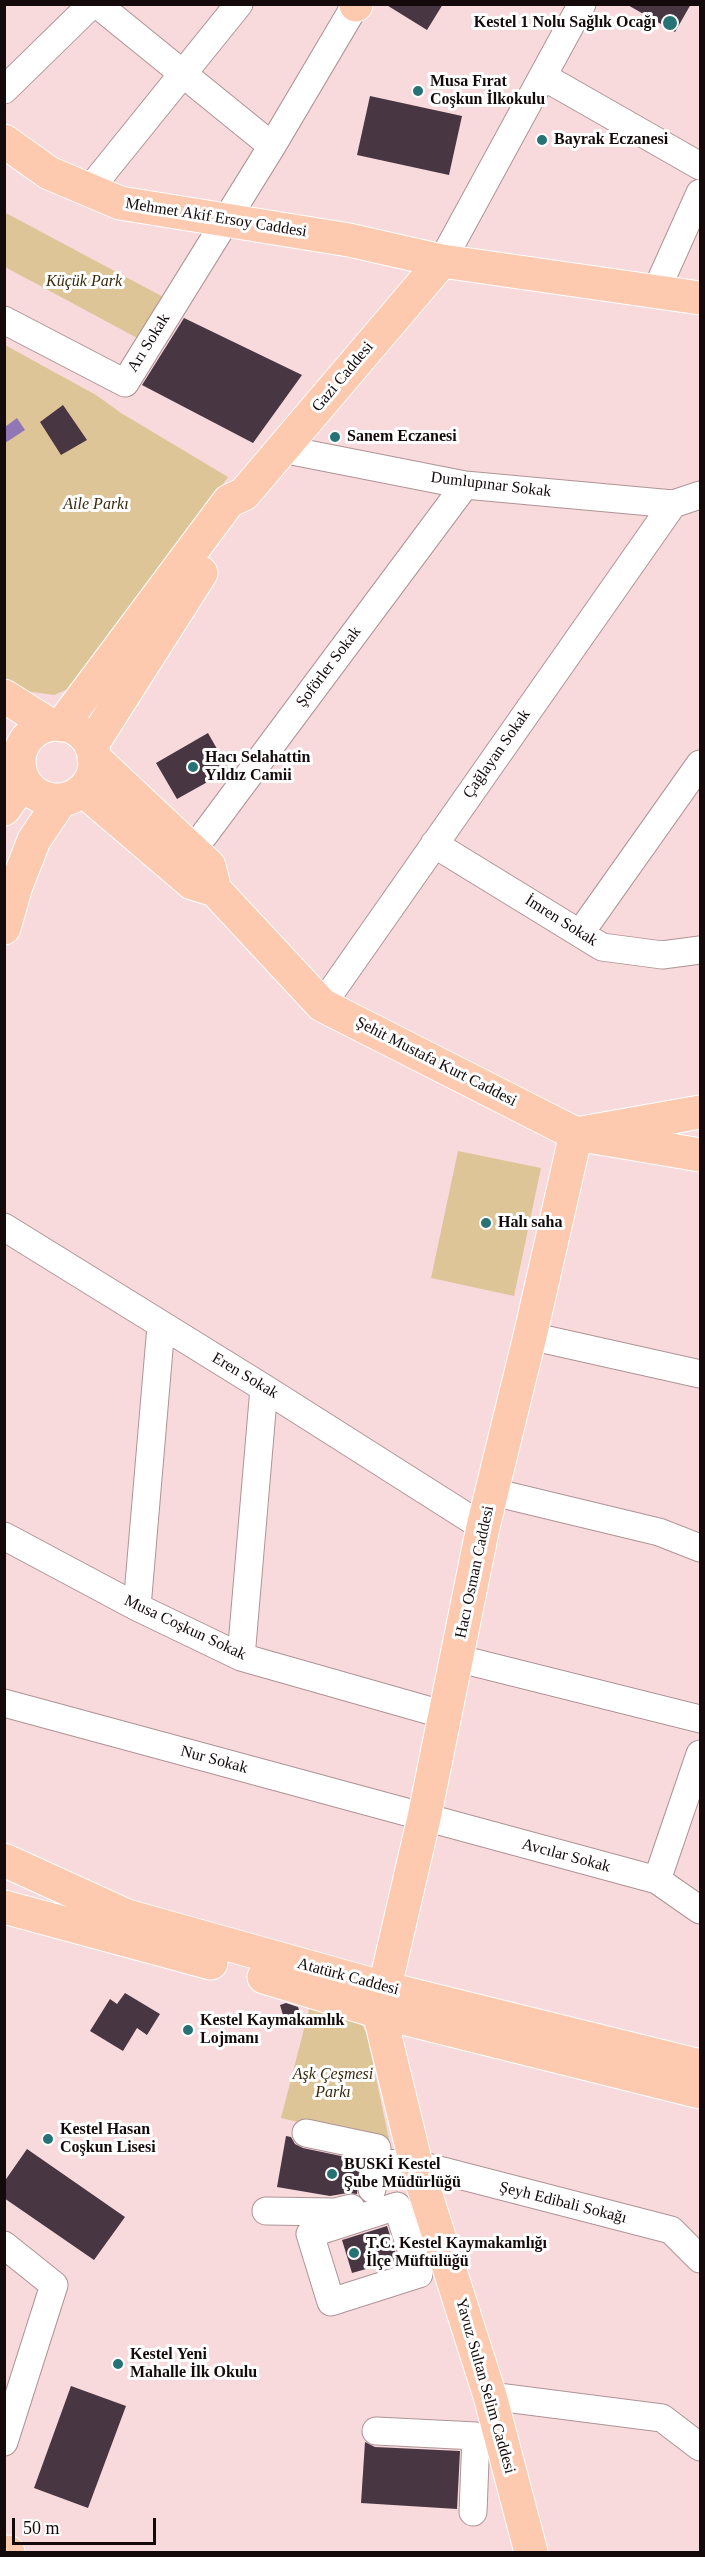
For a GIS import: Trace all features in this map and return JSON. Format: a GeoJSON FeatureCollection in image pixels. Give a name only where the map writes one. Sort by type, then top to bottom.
{"type":"FeatureCollection","features":[{"type":"Feature","properties":{"kind":"main road","name":"Mehmet Akif Ersoy Caddesi"},"geometry":{"type":"LineString","coordinates":[[4,141],[49,173],[120,203],[349,240],[442,261],[700,298]]}},
{"type":"Feature","properties":{"kind":"main road","name":"Gazi Caddesi"},"geometry":{"type":"LineString","coordinates":[[56,725],[229,501],[244,494],[442,261]]}},
{"type":"Feature","properties":{"kind":"main road","name":"Gazi Caddesi"},"geometry":{"type":"LineString","coordinates":[[93,752],[243,510],[244,494]]}},
{"type":"Feature","properties":{"kind":"main road"},"geometry":{"type":"LineString","coordinates":[[4,696],[56,725],[79,732],[93,752],[90,781],[72,795],[34,840],[16,886],[4,928]]}},
{"type":"Feature","properties":{"kind":"main road"},"geometry":{"type":"LineString","coordinates":[[4,808],[15,759],[29,737],[38,729],[56,725]]}},
{"type":"Feature","properties":{"kind":"main road","name":"Şehit Mustafa Kurt Caddesi"},"geometry":{"type":"LineString","coordinates":[[93,752],[209,866],[215,890],[322,1005],[576,1134],[700,1155]]}},
{"type":"Feature","properties":{"kind":"main road"},"geometry":{"type":"LineString","coordinates":[[15,759],[38,795],[49,800],[72,795]]}},
{"type":"Feature","properties":{"kind":"main road","name":"Şehit Mustafa Kurt Caddesi"},"geometry":{"type":"LineString","coordinates":[[72,795],[192,883],[215,890]]}},
{"type":"Feature","properties":{"kind":"main road"},"geometry":{"type":"LineString","coordinates":[[576,1134],[700,1112]]}},
{"type":"Feature","properties":{"kind":"main road","name":"Hacı Osman Caddesi"},"geometry":{"type":"LineString","coordinates":[[381,2000],[424,1818],[483,1527],[576,1134]]}},
{"type":"Feature","properties":{"kind":"main road","name":"Atatürk Caddesi"},"geometry":{"type":"LineString","coordinates":[[4,1860],[126,1916],[277,1969],[700,2092]]}},
{"type":"Feature","properties":{"kind":"main road","name":"Atatürk Caddesi"},"geometry":{"type":"LineString","coordinates":[[4,1907],[277,1969]]}},
{"type":"Feature","properties":{"kind":"main road","name":"Atatürk Caddesi"},"geometry":{"type":"LineString","coordinates":[[381,2000],[700,2066]]}},
{"type":"Feature","properties":{"kind":"main road","name":"Yavuz Sultan Selim Caddesi"},"geometry":{"type":"LineString","coordinates":[[381,2000],[419,2176],[434,2270],[490,2396],[488,2433],[531,2553]]}},
{"type":"Feature","properties":{"kind":"street"},"geometry":{"type":"LineString","coordinates":[[4,90],[92,4]]}},
{"type":"Feature","properties":{"kind":"street"},"geometry":{"type":"LineString","coordinates":[[97,4],[272,146]]}},
{"type":"Feature","properties":{"kind":"street"},"geometry":{"type":"LineString","coordinates":[[89,190],[239,4]]}},
{"type":"Feature","properties":{"kind":"street"},"geometry":{"type":"LineString","coordinates":[[227,219],[356,4]]}},
{"type":"Feature","properties":{"kind":"street"},"geometry":{"type":"LineString","coordinates":[[442,261],[582,4]]}},
{"type":"Feature","properties":{"kind":"street"},"geometry":{"type":"LineString","coordinates":[[544,77],[700,166]]}},
{"type":"Feature","properties":{"kind":"street"},"geometry":{"type":"LineString","coordinates":[[656,291],[700,193]]}},
{"type":"Feature","properties":{"kind":"street","name":"Arı Sokak"},"geometry":{"type":"LineString","coordinates":[[4,320],[124,383],[227,219]]}},
{"type":"Feature","properties":{"kind":"street","name":"Dumlupınar Sokak"},"geometry":{"type":"LineString","coordinates":[[282,449],[465,485],[673,504],[700,495]]}},
{"type":"Feature","properties":{"kind":"street","name":"Şoförler Sokak"},"geometry":{"type":"LineString","coordinates":[[193,850],[465,485]]}},
{"type":"Feature","properties":{"kind":"street","name":"Çağlayan Sokak"},"geometry":{"type":"LineString","coordinates":[[322,1005],[673,504]]}},
{"type":"Feature","properties":{"kind":"street"},"geometry":{"type":"LineString","coordinates":[[581,932],[700,764]]}},
{"type":"Feature","properties":{"kind":"street","name":"İmren Sokak"},"geometry":{"type":"LineString","coordinates":[[434,844],[581,932],[602,948],[662,955],[700,950]]}},
{"type":"Feature","properties":{"kind":"street","name":"Eren Sokak"},"geometry":{"type":"LineString","coordinates":[[4,1227],[483,1527]]}},
{"type":"Feature","properties":{"kind":"street"},"geometry":{"type":"LineString","coordinates":[[137,1607],[161,1326]]}},
{"type":"Feature","properties":{"kind":"street"},"geometry":{"type":"LineString","coordinates":[[530,1336],[700,1374]]}},
{"type":"Feature","properties":{"kind":"street"},"geometry":{"type":"LineString","coordinates":[[242,1657],[264,1388]]}},
{"type":"Feature","properties":{"kind":"street"},"geometry":{"type":"LineString","coordinates":[[493,1492],[659,1532],[700,1548]]}},
{"type":"Feature","properties":{"kind":"street","name":"Musa Coşkun Sokak"},"geometry":{"type":"LineString","coordinates":[[4,1536],[137,1607],[242,1657],[445,1715]]}},
{"type":"Feature","properties":{"kind":"street"},"geometry":{"type":"LineString","coordinates":[[456,1659],[700,1719]]}},
{"type":"Feature","properties":{"kind":"street","name":"Nur Sokak"},"geometry":{"type":"LineString","coordinates":[[4,1703],[424,1818]]}},
{"type":"Feature","properties":{"kind":"street"},"geometry":{"type":"LineString","coordinates":[[657,1880],[700,1754]]}},
{"type":"Feature","properties":{"kind":"street","name":"Avcılar Sokak"},"geometry":{"type":"LineString","coordinates":[[424,1818],[657,1880],[700,1910]]}},
{"type":"Feature","properties":{"kind":"street","name":"Şeyh Edibali Sokağı"},"geometry":{"type":"LineString","coordinates":[[306,2133],[377,2148],[374,2176],[419,2176],[671,2230],[700,2259]]}},
{"type":"Feature","properties":{"kind":"street"},"geometry":{"type":"LineString","coordinates":[[266,2211],[335,2212],[419,2176]]}},
{"type":"Feature","properties":{"kind":"street"},"geometry":{"type":"LineString","coordinates":[[4,2245],[54,2285],[4,2442]]}},
{"type":"Feature","properties":{"kind":"street"},"geometry":{"type":"LineString","coordinates":[[490,2396],[662,2418],[700,2447]]}},
{"type":"Feature","properties":{"kind":"street"},"geometry":{"type":"LineString","coordinates":[[376,2431],[488,2433],[473,2512]]}},
{"type":"Feature","properties":{"kind":"green space","name":"Küçük Park"},"geometry":{"type":"Polygon","coordinates":[[[4,212],[167,299],[141,340],[5,267],[4,212]]]}},
{"type":"Feature","properties":{"kind":"green space","name":"Aile Parkı"},"geometry":{"type":"Polygon","coordinates":[[[5,345],[96,395],[121,413],[228,477],[82,683],[54,695],[11,689],[5,683],[5,345]]]}},
{"type":"Feature","properties":{"kind":"green space","name":"Halı saha"},"geometry":{"type":"Polygon","coordinates":[[[458,1151],[541,1168],[514,1296],[431,1278],[458,1151]]]}},
{"type":"Feature","properties":{"kind":"green space","name":"Aşk Çeşmesi Parkı"},"geometry":{"type":"Polygon","coordinates":[[[311,2002],[355,2016],[362,2024],[367,2035],[390,2144],[281,2118],[311,2002]]]}},
{"type":"Feature","properties":{"kind":"shaded area"},"geometry":{"type":"Polygon","coordinates":[[[17,418],[25,430],[5,443],[5,427],[17,418]]]}},
{"type":"Feature","properties":{"kind":"building"},"geometry":{"type":"Polygon","coordinates":[[[385,4],[443,4],[427,30],[385,4]]]}},
{"type":"Feature","properties":{"kind":"building","name":"Kestel 1 Nolu Sağlık Ocağı"},"geometry":{"type":"Polygon","coordinates":[[[626,4],[691,4],[675,32],[626,4]]]}},
{"type":"Feature","properties":{"kind":"building"},"geometry":{"type":"Polygon","coordinates":[[[370,96],[462,116],[449,175],[357,155],[370,96]]]}},
{"type":"Feature","properties":{"kind":"building"},"geometry":{"type":"Polygon","coordinates":[[[184,318],[302,375],[253,443],[142,385],[184,318]]]}},
{"type":"Feature","properties":{"kind":"building"},"geometry":{"type":"Polygon","coordinates":[[[63,405],[87,440],[61,455],[40,422],[63,405]]]}},
{"type":"Feature","properties":{"kind":"building","name":"Hacı Selahattin Yıldız Camii"},"geometry":{"type":"Polygon","coordinates":[[[208,733],[229,770],[177,799],[156,763],[208,733]]]}},
{"type":"Feature","properties":{"kind":"building","name":"Kestel Kaymakamlık Lojmanı"},"geometry":{"type":"Polygon","coordinates":[[[125,1993],[160,2014],[147,2035],[137,2028],[123,2051],[90,2031],[110,1999],[117,2004],[125,1993]]]}},
{"type":"Feature","properties":{"kind":"building"},"geometry":{"type":"Polygon","coordinates":[[[286,2003],[298,2007],[301,2016],[285,2022],[280,2005],[286,2003]]]}},
{"type":"Feature","properties":{"kind":"building","name":"BUSKİ Kestel Şube Müdürlüğü"},"geometry":{"type":"Polygon","coordinates":[[[286,2136],[291,2137],[295,2144],[303,2148],[360,2160],[357,2194],[330,2196],[277,2187],[286,2136]]]}},
{"type":"Feature","properties":{"kind":"building"},"geometry":{"type":"Polygon","coordinates":[[[27,2149],[125,2217],[94,2260],[4,2198],[4,2182],[27,2149]]]}},
{"type":"Feature","properties":{"kind":"building","name":"T.C. Kestel Kaymakamlığı İlçe Müftülüğü"},"geometry":{"type":"Polygon","coordinates":[[[387,2226],[398,2260],[352,2273],[342,2240],[387,2226]]]}},
{"type":"Feature","properties":{"kind":"building"},"geometry":{"type":"Polygon","coordinates":[[[71,2386],[126,2406],[88,2508],[34,2488],[71,2386]]]}},
{"type":"Feature","properties":{"kind":"building"},"geometry":{"type":"Polygon","coordinates":[[[365,2442],[375,2447],[460,2451],[457,2509],[361,2503],[365,2442]]]}},
{"type":"Feature","properties":{"kind":"place","name":"Kestel 1 Nolu Sağlık Ocağı"},"geometry":{"type":"Point","coordinates":[670,23]}},
{"type":"Feature","properties":{"kind":"place","name":"Musa Fırat Coşkun İlkokulu"},"geometry":{"type":"Point","coordinates":[418,91]}},
{"type":"Feature","properties":{"kind":"place","name":"Bayrak Eczanesi"},"geometry":{"type":"Point","coordinates":[542,140]}},
{"type":"Feature","properties":{"kind":"place","name":"Sanem Eczanesi"},"geometry":{"type":"Point","coordinates":[335,437]}},
{"type":"Feature","properties":{"kind":"place","name":"Hacı Selahattin Yıldız Camii"},"geometry":{"type":"Point","coordinates":[193,767]}},
{"type":"Feature","properties":{"kind":"place","name":"Halı saha"},"geometry":{"type":"Point","coordinates":[486,1223]}},
{"type":"Feature","properties":{"kind":"place","name":"Kestel Kaymakamlık Lojmanı"},"geometry":{"type":"Point","coordinates":[188,2030]}},
{"type":"Feature","properties":{"kind":"place","name":"Kestel Hasan Coşkun Lisesi"},"geometry":{"type":"Point","coordinates":[48,2139]}},
{"type":"Feature","properties":{"kind":"place","name":"BUSKİ Kestel Şube Müdürlüğü"},"geometry":{"type":"Point","coordinates":[332,2174]}},
{"type":"Feature","properties":{"kind":"place","name":"T.C. Kestel Kaymakamlığı İlçe Müftülüğü"},"geometry":{"type":"Point","coordinates":[354,2253]}},
{"type":"Feature","properties":{"kind":"place","name":"Kestel Yeni Mahalle İlk Okulu"},"geometry":{"type":"Point","coordinates":[118,2364]}}]}
